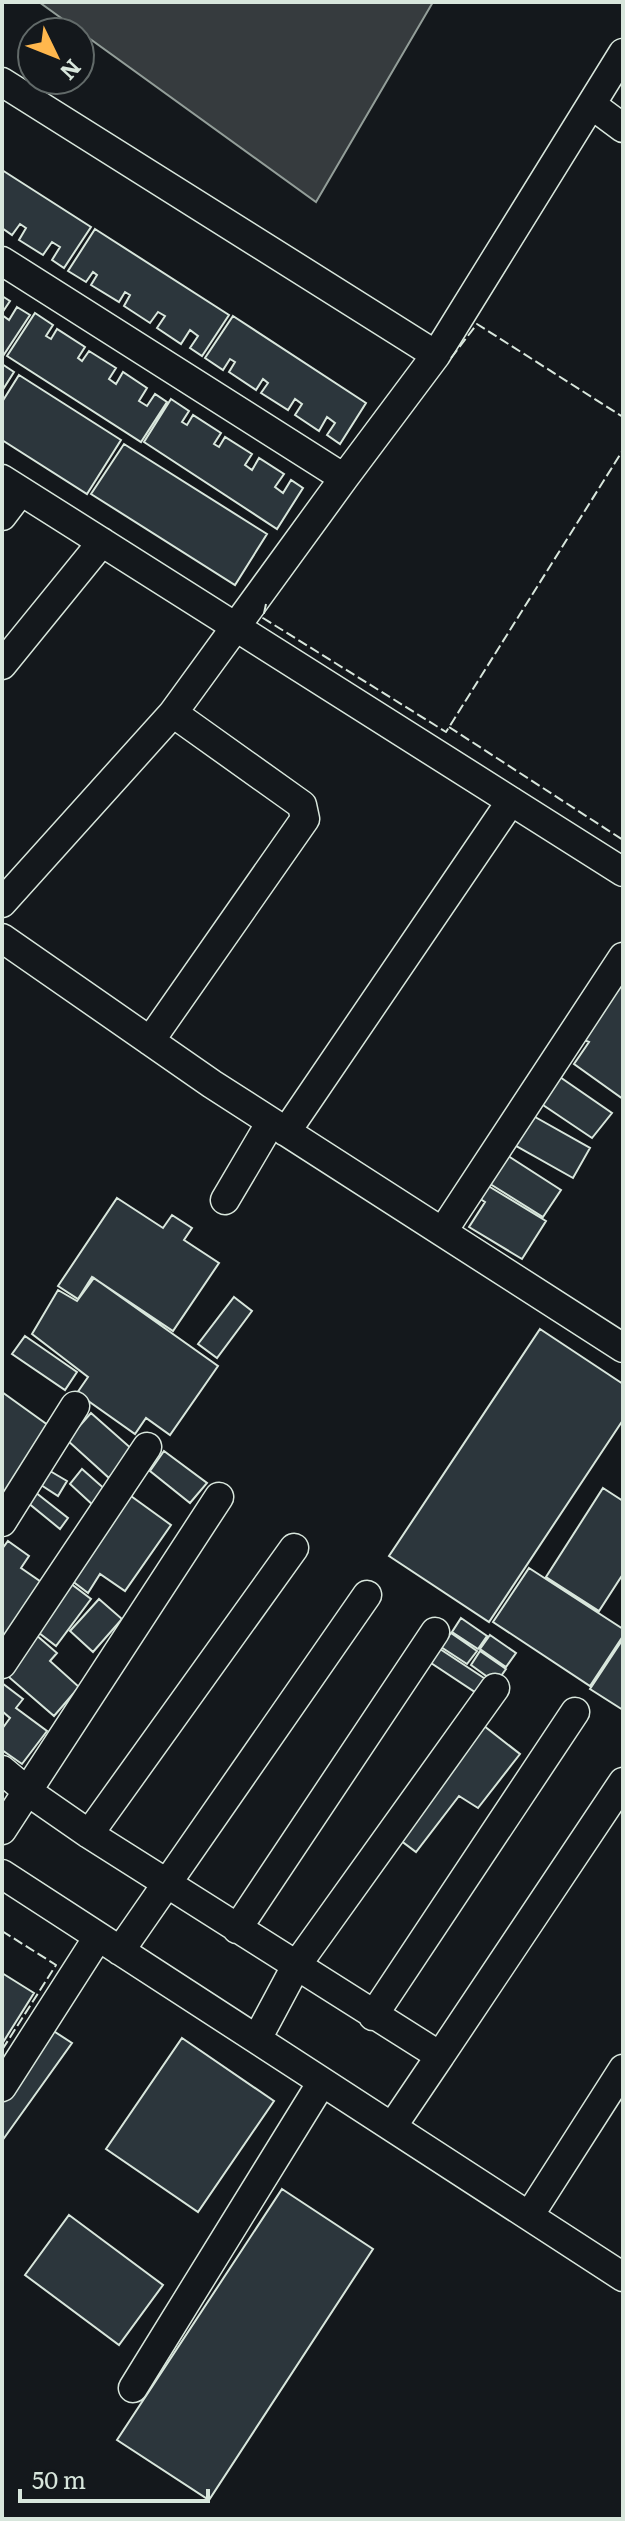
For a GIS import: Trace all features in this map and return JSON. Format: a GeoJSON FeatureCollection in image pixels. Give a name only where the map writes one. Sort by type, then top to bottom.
{"type":"FeatureCollection","features":[{"type":"Feature","properties":{"kind":"street"},"geometry":{"type":"LineString","coordinates":[[2,903],[173,713],[436,355],[623,53]]}},
{"type":"Feature","properties":{"kind":"street"},"geometry":{"type":"LineString","coordinates":[[2,82],[436,355]]}},
{"type":"Feature","properties":{"kind":"street"},"geometry":{"type":"LineString","coordinates":[[592,105],[623,128]]}},
{"type":"Feature","properties":{"kind":"street"},"geometry":{"type":"LineString","coordinates":[[2,261],[344,478]]}},
{"type":"Feature","properties":{"kind":"street"},"geometry":{"type":"LineString","coordinates":[[2,516],[12,485],[623,872]]}},
{"type":"Feature","properties":{"kind":"street"},"geometry":{"type":"LineString","coordinates":[[2,665],[102,542]]}},
{"type":"Feature","properties":{"kind":"street"},"geometry":{"type":"LineString","coordinates":[[150,1041],[305,819],[302,805],[173,713]]}},
{"type":"Feature","properties":{"kind":"street"},"geometry":{"type":"LineString","coordinates":[[225,1200],[511,801]]}},
{"type":"Feature","properties":{"kind":"street"},"geometry":{"type":"LineString","coordinates":[[2,938],[279,1127],[623,1348]]}},
{"type":"Feature","properties":{"kind":"street"},"geometry":{"type":"LineString","coordinates":[[443,1231],[623,957]]}},
{"type":"Feature","properties":{"kind":"street"},"geometry":{"type":"LineString","coordinates":[[2,1522],[75,1406]]}},
{"type":"Feature","properties":{"kind":"street"},"geometry":{"type":"LineString","coordinates":[[2,1664],[147,1447]]}},
{"type":"Feature","properties":{"kind":"street"},"geometry":{"type":"LineString","coordinates":[[2,1830],[219,1497]]}},
{"type":"Feature","properties":{"kind":"street"},"geometry":{"type":"LineString","coordinates":[[89,1834],[294,1548]]}},
{"type":"Feature","properties":{"kind":"street"},"geometry":{"type":"LineString","coordinates":[[2,2087],[109,1944],[165,1883],[367,1595]]}},
{"type":"Feature","properties":{"kind":"street"},"geometry":{"type":"LineString","coordinates":[[237,1929],[435,1632]]}},
{"type":"Feature","properties":{"kind":"street"},"geometry":{"type":"LineString","coordinates":[[257,2039],[296,1966],[495,1688]]}},
{"type":"Feature","properties":{"kind":"street"},"geometry":{"type":"LineString","coordinates":[[373,2016],[575,1712]]}},
{"type":"Feature","properties":{"kind":"street"},"geometry":{"type":"LineString","coordinates":[[2,1770],[89,1834],[440,2056]]}},
{"type":"Feature","properties":{"kind":"street"},"geometry":{"type":"LineString","coordinates":[[392,2127],[623,1782]]}},
{"type":"Feature","properties":{"kind":"street"},"geometry":{"type":"LineString","coordinates":[[4,1880],[109,1944],[623,2277]]}},
{"type":"Feature","properties":{"kind":"street"},"geometry":{"type":"LineString","coordinates":[[529,2216],[623,2069]]}},
{"type":"Feature","properties":{"kind":"street"},"geometry":{"type":"LineString","coordinates":[[133,2388],[322,2082]]}},
{"type":"Feature","properties":{"kind":"shaded area"},"geometry":{"type":"Polygon","coordinates":[[[39,2],[433,2],[316,202],[96,43],[96,16],[58,16],[39,2]]]}},
{"type":"Feature","properties":{"kind":"building"},"geometry":{"type":"Polygon","coordinates":[[[2,170],[91,227],[64,268],[52,260],[60,247],[52,242],[43,255],[19,240],[26,228],[20,224],[12,235],[2,228],[2,170]]]}},
{"type":"Feature","properties":{"kind":"building"},"geometry":{"type":"Polygon","coordinates":[[[95,229],[229,315],[202,356],[190,348],[198,336],[190,330],[181,344],[157,328],[165,316],[158,312],[150,323],[124,306],[130,295],[125,292],[119,302],[91,285],[97,275],[93,272],[86,282],[68,271],[95,229]]]}},
{"type":"Feature","properties":{"kind":"building"},"geometry":{"type":"Polygon","coordinates":[[[2,296],[10,301],[2,313],[2,296]]]}},
{"type":"Feature","properties":{"kind":"building"},"geometry":{"type":"Polygon","coordinates":[[[17,307],[30,315],[3,356],[2,315],[9,320],[17,307]]]}},
{"type":"Feature","properties":{"kind":"building"},"geometry":{"type":"Polygon","coordinates":[[[35,313],[53,325],[46,336],[51,339],[57,329],[85,347],[78,358],[82,361],[89,351],[116,368],[109,379],[116,384],[123,372],[147,388],[139,401],[147,406],[155,394],[167,402],[141,442],[7,356],[35,313]]]}},
{"type":"Feature","properties":{"kind":"building"},"geometry":{"type":"Polygon","coordinates":[[[233,316],[366,403],[340,444],[327,435],[335,423],[327,417],[319,431],[295,415],[302,404],[295,399],[288,410],[261,393],[268,383],[263,379],[256,390],[229,372],[235,362],[230,359],[223,370],[205,358],[233,316]]]}},
{"type":"Feature","properties":{"kind":"building"},"geometry":{"type":"Polygon","coordinates":[[[2,364],[14,372],[2,391],[2,364]]]}},
{"type":"Feature","properties":{"kind":"building"},"geometry":{"type":"Polygon","coordinates":[[[19,375],[121,440],[87,494],[2,440],[2,402],[19,375]]]}},
{"type":"Feature","properties":{"kind":"building"},"geometry":{"type":"Polygon","coordinates":[[[171,399],[189,411],[182,422],[187,425],[193,415],[221,433],[214,444],[219,447],[225,437],[252,454],[245,465],[252,470],[259,458],[284,474],[275,487],[283,493],[291,480],[303,488],[277,529],[144,442],[171,399]]]}},
{"type":"Feature","properties":{"kind":"building"},"geometry":{"type":"Polygon","coordinates":[[[124,444],[267,534],[235,585],[91,494],[124,444]]]}},
{"type":"Feature","properties":{"kind":"building"},"geometry":{"type":"Polygon","coordinates":[[[623,970],[623,1099],[574,1064],[589,1042],[579,1038],[623,970]]]}},
{"type":"Feature","properties":{"kind":"building"},"geometry":{"type":"Polygon","coordinates":[[[557,1075],[612,1113],[592,1138],[540,1103],[557,1075]]]}},
{"type":"Feature","properties":{"kind":"building"},"geometry":{"type":"Polygon","coordinates":[[[528,1113],[590,1148],[573,1178],[511,1143],[528,1113]]]}},
{"type":"Feature","properties":{"kind":"building"},"geometry":{"type":"Polygon","coordinates":[[[505,1154],[561,1190],[543,1217],[487,1182],[505,1154]]]}},
{"type":"Feature","properties":{"kind":"building"},"geometry":{"type":"Polygon","coordinates":[[[485,1184],[546,1221],[522,1259],[469,1227],[485,1202],[477,1197],[485,1184]]]}},
{"type":"Feature","properties":{"kind":"building"},"geometry":{"type":"Polygon","coordinates":[[[117,1198],[163,1228],[172,1215],[192,1228],[184,1240],[219,1263],[173,1331],[92,1277],[78,1299],[58,1286],[117,1198]]]}},
{"type":"Feature","properties":{"kind":"building"},"geometry":{"type":"Polygon","coordinates":[[[94,1278],[218,1366],[170,1435],[146,1418],[135,1434],[77,1393],[88,1377],[32,1334],[58,1290],[77,1301],[94,1278]]]}},
{"type":"Feature","properties":{"kind":"building"},"geometry":{"type":"Polygon","coordinates":[[[234,1297],[252,1311],[217,1358],[198,1344],[234,1297]]]}},
{"type":"Feature","properties":{"kind":"building"},"geometry":{"type":"Polygon","coordinates":[[[540,1329],[623,1384],[623,1420],[489,1622],[389,1556],[540,1329]]]}},
{"type":"Feature","properties":{"kind":"building"},"geometry":{"type":"Polygon","coordinates":[[[25,1336],[77,1372],[65,1390],[12,1354],[25,1336]]]}},
{"type":"Feature","properties":{"kind":"building"},"geometry":{"type":"Polygon","coordinates":[[[2,1392],[52,1428],[2,1502],[2,1392]]]}},
{"type":"Feature","properties":{"kind":"building"},"geometry":{"type":"Polygon","coordinates":[[[91,1413],[133,1450],[109,1478],[67,1440],[91,1413]]]}},
{"type":"Feature","properties":{"kind":"building"},"geometry":{"type":"Polygon","coordinates":[[[164,1451],[207,1483],[190,1503],[150,1471],[164,1451]]]}},
{"type":"Feature","properties":{"kind":"building"},"geometry":{"type":"Polygon","coordinates":[[[82,1469],[107,1491],[94,1506],[70,1484],[82,1469]]]}},
{"type":"Feature","properties":{"kind":"building"},"geometry":{"type":"Polygon","coordinates":[[[50,1471],[67,1481],[58,1496],[41,1485],[50,1471]]]}},
{"type":"Feature","properties":{"kind":"building"},"geometry":{"type":"Polygon","coordinates":[[[603,1488],[623,1501],[623,1574],[599,1611],[546,1577],[603,1488]]]}},
{"type":"Feature","properties":{"kind":"building"},"geometry":{"type":"Polygon","coordinates":[[[124,1491],[171,1525],[125,1591],[100,1574],[88,1593],[67,1577],[124,1491]]]}},
{"type":"Feature","properties":{"kind":"building"},"geometry":{"type":"Polygon","coordinates":[[[35,1492],[68,1518],[60,1529],[27,1502],[35,1492]]]}},
{"type":"Feature","properties":{"kind":"building"},"geometry":{"type":"Polygon","coordinates":[[[8,1541],[29,1556],[21,1568],[47,1586],[2,1640],[2,1549],[8,1541]]]}},
{"type":"Feature","properties":{"kind":"building"},"geometry":{"type":"Polygon","coordinates":[[[529,1568],[623,1629],[623,1636],[590,1686],[493,1622],[529,1568]]]}},
{"type":"Feature","properties":{"kind":"building"},"geometry":{"type":"Polygon","coordinates":[[[66,1580],[91,1599],[56,1646],[30,1626],[66,1580]]]}},
{"type":"Feature","properties":{"kind":"building"},"geometry":{"type":"Polygon","coordinates":[[[99,1599],[122,1619],[93,1652],[70,1631],[99,1599]]]}},
{"type":"Feature","properties":{"kind":"building"},"geometry":{"type":"Polygon","coordinates":[[[461,1618],[487,1636],[478,1649],[452,1632],[461,1618]]]}},
{"type":"Feature","properties":{"kind":"building"},"geometry":{"type":"Polygon","coordinates":[[[451,1633],[477,1651],[467,1664],[441,1647],[451,1633]]]}},
{"type":"Feature","properties":{"kind":"building"},"geometry":{"type":"Polygon","coordinates":[[[35,1634],[57,1653],[50,1661],[79,1687],[54,1716],[3,1672],[35,1634]]]}},
{"type":"Feature","properties":{"kind":"building"},"geometry":{"type":"Polygon","coordinates":[[[490,1635],[516,1653],[506,1667],[480,1649],[490,1635]]]}},
{"type":"Feature","properties":{"kind":"building"},"geometry":{"type":"Polygon","coordinates":[[[623,1639],[623,1710],[590,1689],[623,1639]]]}},
{"type":"Feature","properties":{"kind":"building"},"geometry":{"type":"Polygon","coordinates":[[[440,1649],[493,1684],[484,1698],[431,1663],[440,1649]]]}},
{"type":"Feature","properties":{"kind":"building"},"geometry":{"type":"Polygon","coordinates":[[[480,1651],[506,1669],[496,1683],[471,1665],[480,1651]]]}},
{"type":"Feature","properties":{"kind":"building"},"geometry":{"type":"Polygon","coordinates":[[[2,1683],[23,1699],[16,1708],[47,1731],[22,1764],[2,1750],[2,1729],[10,1718],[2,1711],[2,1683]]]}},
{"type":"Feature","properties":{"kind":"building"},"geometry":{"type":"Polygon","coordinates":[[[479,1722],[520,1754],[478,1808],[459,1796],[416,1852],[396,1837],[479,1722]]]}},
{"type":"Feature","properties":{"kind":"building"},"geometry":{"type":"Polygon","coordinates":[[[2,1973],[34,1993],[2,2044],[2,1973]]]}},
{"type":"Feature","properties":{"kind":"building"},"geometry":{"type":"Polygon","coordinates":[[[52,2030],[72,2043],[2,2141],[2,2100],[52,2030]]]}},
{"type":"Feature","properties":{"kind":"building"},"geometry":{"type":"Polygon","coordinates":[[[182,2038],[274,2101],[198,2212],[106,2149],[182,2038]]]}},
{"type":"Feature","properties":{"kind":"building"},"geometry":{"type":"Polygon","coordinates":[[[282,2189],[373,2249],[209,2500],[117,2440],[282,2189]]]}},
{"type":"Feature","properties":{"kind":"building"},"geometry":{"type":"Polygon","coordinates":[[[69,2215],[163,2285],[119,2345],[25,2275],[69,2215]]]}},
{"type":"Feature","properties":{"kind":"fence"},"geometry":{"type":"LineString","coordinates":[[451,358],[477,324],[623,417]]}},
{"type":"Feature","properties":{"kind":"fence"},"geometry":{"type":"LineString","coordinates":[[266,604],[263,618],[446,732],[623,450]]}},
{"type":"Feature","properties":{"kind":"fence"},"geometry":{"type":"LineString","coordinates":[[449,727],[623,840]]}},
{"type":"Feature","properties":{"kind":"fence"},"geometry":{"type":"LineString","coordinates":[[2,1931],[56,1965],[2,2050]]}}]}
